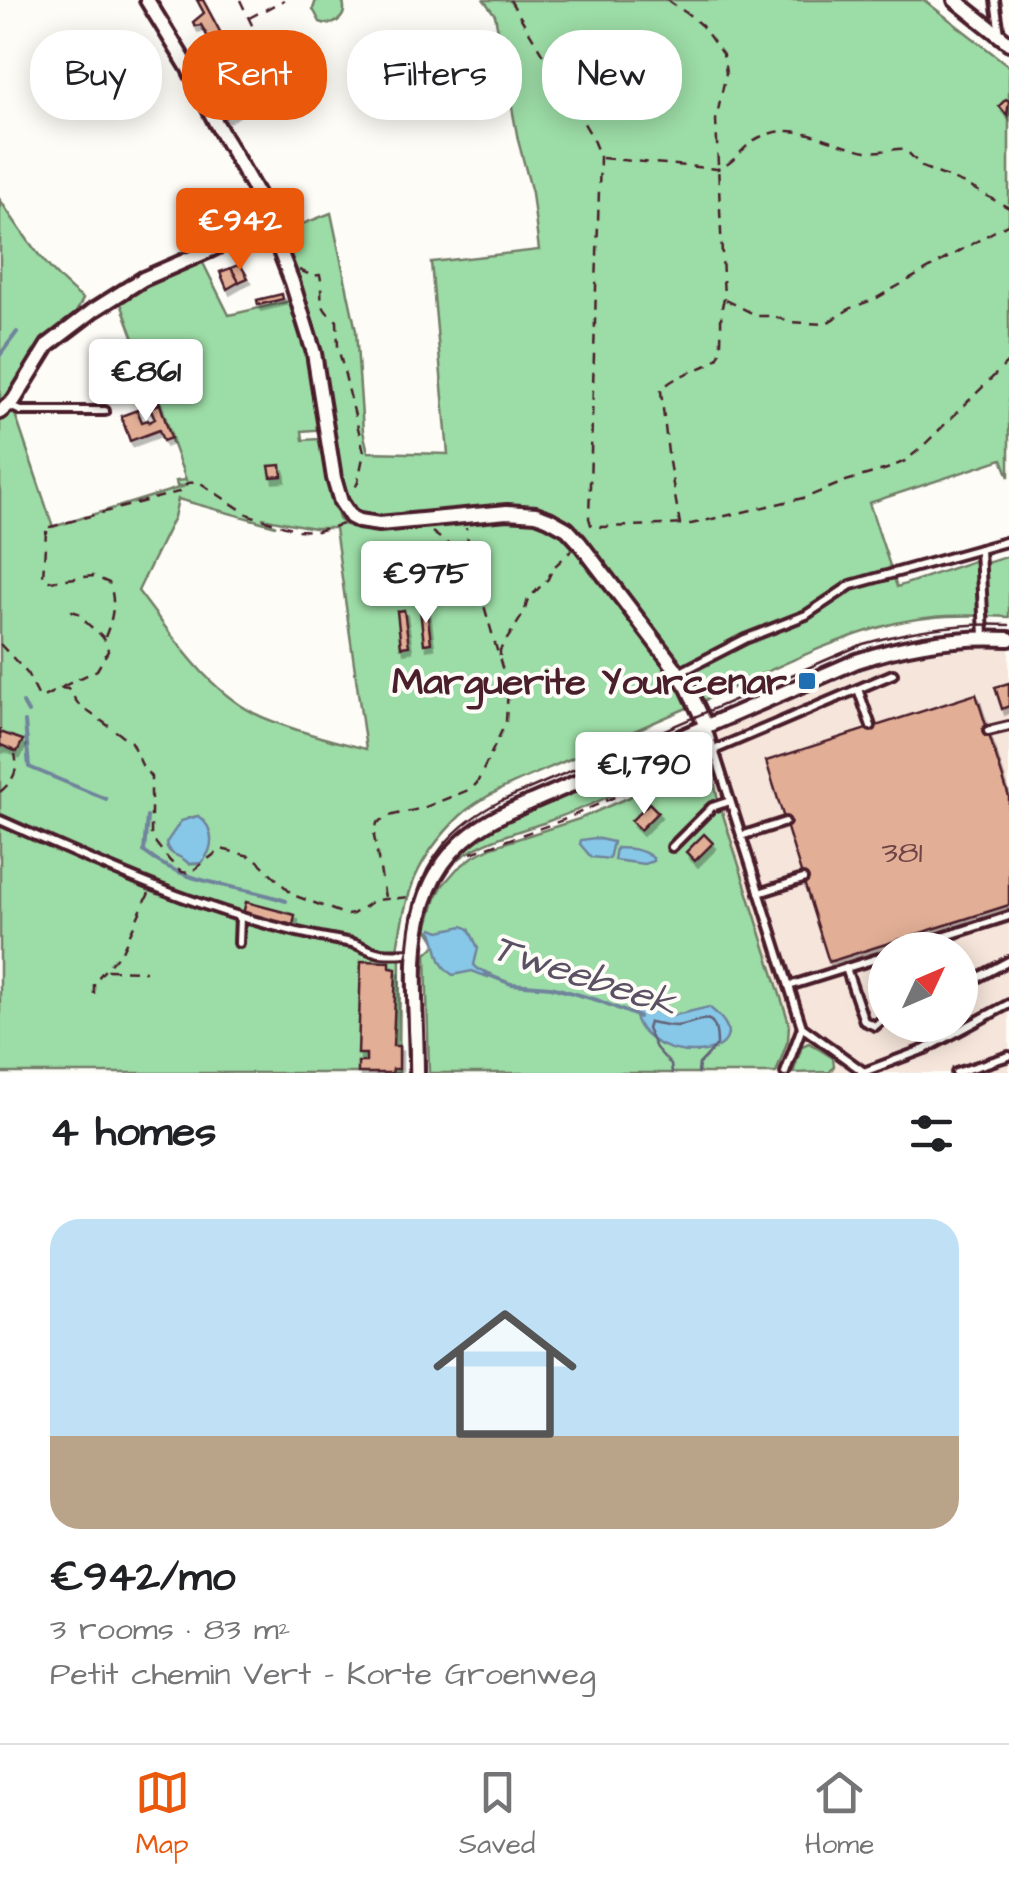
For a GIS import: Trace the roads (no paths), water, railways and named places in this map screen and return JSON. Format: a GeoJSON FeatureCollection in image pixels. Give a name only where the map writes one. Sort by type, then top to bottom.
{"type":"FeatureCollection","features":[{"type":"Feature","properties":{"kind":"street"},"geometry":{"type":"LineString","coordinates":[[147,0],[260,199],[314,353],[337,493],[351,517],[368,523],[506,512],[536,514],[558,524],[580,542],[679,673],[706,726]]}},
{"type":"Feature","properties":{"kind":"street"},"geometry":{"type":"LineString","coordinates":[[955,0],[1004,39]]}},
{"type":"Feature","properties":{"kind":"street"},"geometry":{"type":"LineString","coordinates":[[4,409],[44,350],[94,310],[140,281],[268,222]]}},
{"type":"Feature","properties":{"kind":"street"},"geometry":{"type":"LineString","coordinates":[[417,1073],[414,954],[419,916],[430,887],[452,853],[479,828],[869,656],[914,644],[1009,639]]}},
{"type":"Feature","properties":{"kind":"lane"},"geometry":{"type":"LineString","coordinates":[[995,0],[1004,39]]}},
{"type":"Feature","properties":{"kind":"lane"},"geometry":{"type":"LineString","coordinates":[[4,409],[105,411]]}},
{"type":"Feature","properties":{"kind":"lane"},"geometry":{"type":"LineString","coordinates":[[679,673],[744,639],[818,610],[851,585],[1009,540]]}},
{"type":"Feature","properties":{"kind":"lane"},"geometry":{"type":"LineString","coordinates":[[980,549],[984,638]]}},
{"type":"Feature","properties":{"kind":"lane"},"geometry":{"type":"LineString","coordinates":[[714,750],[893,674]]}},
{"type":"Feature","properties":{"kind":"lane"},"geometry":{"type":"LineString","coordinates":[[858,689],[871,726]]}},
{"type":"Feature","properties":{"kind":"lane"},"geometry":{"type":"LineString","coordinates":[[706,726],[802,1028],[862,1072],[925,1049],[1009,1004]]}},
{"type":"Feature","properties":{"kind":"lane"},"geometry":{"type":"LineString","coordinates":[[988,731],[1009,726]]}},
{"type":"Feature","properties":{"kind":"lane"},"geometry":{"type":"LineString","coordinates":[[672,847],[712,807],[730,801]]}},
{"type":"Feature","properties":{"kind":"lane"},"geometry":{"type":"LineString","coordinates":[[0,820],[152,887],[240,918],[352,942],[378,953],[414,954]]}},
{"type":"Feature","properties":{"kind":"lane"},"geometry":{"type":"LineString","coordinates":[[741,836],[785,822]]}},
{"type":"Feature","properties":{"kind":"lane"},"geometry":{"type":"LineString","coordinates":[[759,893],[803,879]]}},
{"type":"Feature","properties":{"kind":"lane"},"geometry":{"type":"LineString","coordinates":[[959,932],[1009,916]]}},
{"type":"Feature","properties":{"kind":"lane"},"geometry":{"type":"LineString","coordinates":[[239,944],[240,918]]}},
{"type":"Feature","properties":{"kind":"lane"},"geometry":{"type":"LineString","coordinates":[[789,986],[868,961]]}},
{"type":"Feature","properties":{"kind":"lane"},"geometry":{"type":"LineString","coordinates":[[978,978],[1009,961]]}},
{"type":"Feature","properties":{"kind":"lane"},"geometry":{"type":"LineString","coordinates":[[846,968],[864,1021],[868,1023]]}},
{"type":"Feature","properties":{"kind":"lane"},"geometry":{"type":"LineString","coordinates":[[785,1073],[802,1028]]}},
{"type":"Feature","properties":{"kind":"lane"},"geometry":{"type":"LineString","coordinates":[[956,1073],[1009,1056]]}},
{"type":"Feature","properties":{"kind":"water"},"geometry":{"type":"Polygon","coordinates":[[[198,816],[208,826],[211,845],[201,863],[189,864],[169,851],[166,843],[181,821],[198,816]]]}},
{"type":"Feature","properties":{"kind":"water"},"geometry":{"type":"Polygon","coordinates":[[[581,840],[613,842],[609,859],[591,857],[580,844],[581,840]]]}},
{"type":"Feature","properties":{"kind":"water"},"geometry":{"type":"Polygon","coordinates":[[[616,848],[640,851],[653,861],[644,864],[614,860],[616,848]]]}},
{"type":"Feature","properties":{"kind":"water"},"geometry":{"type":"Polygon","coordinates":[[[463,926],[469,929],[478,948],[474,965],[491,974],[488,977],[472,971],[453,975],[440,960],[431,930],[463,926]]]}},
{"type":"Feature","properties":{"kind":"water"},"geometry":{"type":"Polygon","coordinates":[[[642,1006],[671,1016],[709,1007],[725,1024],[727,1038],[718,1047],[701,1052],[660,1045],[644,1032],[634,1013],[642,1006]]]}},
{"type":"Feature","properties":{"kind":"waterway"},"geometry":{"type":"LineString","coordinates":[[0,355],[17,332]]}},
{"type":"Feature","properties":{"kind":"waterway","name":"Tweebeek"},"geometry":{"type":"LineString","coordinates":[[23,703],[28,712]]}},
{"type":"Feature","properties":{"kind":"waterway","name":"Tweebeek"},"geometry":{"type":"LineString","coordinates":[[25,722],[29,767],[106,799]]}},
{"type":"Feature","properties":{"kind":"waterway","name":"Tweebeek"},"geometry":{"type":"LineString","coordinates":[[147,817],[144,852],[161,863],[195,878],[286,901]]}},
{"type":"Feature","properties":{"kind":"waterway","name":"Tweebeek"},"geometry":{"type":"LineString","coordinates":[[486,974],[511,984],[551,987],[576,994],[639,1017]]}},
{"type":"Feature","properties":{"kind":"tram line"},"geometry":{"type":"LineString","coordinates":[[410,1073],[407,994],[411,919],[421,885],[437,853],[463,825],[501,801],[863,644],[935,628],[1009,625]]}},
{"type":"Feature","properties":{"kind":"place","name":"Marguerite Yourcenar"},"geometry":{"type":"Point","coordinates":[807,681]}}]}
